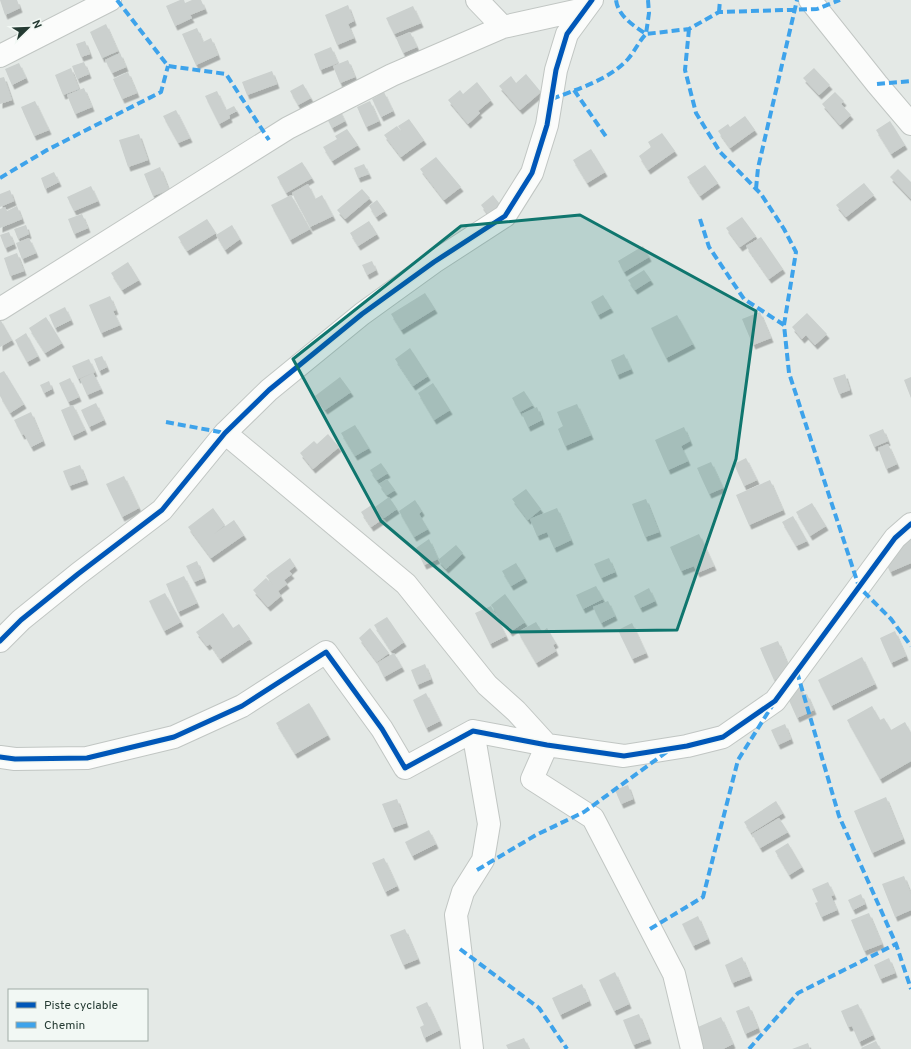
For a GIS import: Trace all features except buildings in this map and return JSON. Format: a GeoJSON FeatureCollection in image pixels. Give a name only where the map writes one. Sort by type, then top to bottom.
{"type":"FeatureCollection","features":[{"type":"Feature","properties":{"kind":"street"},"geometry":{"type":"LineString","coordinates":[[0,56],[110,0]]}},
{"type":"Feature","properties":{"kind":"street"},"geometry":{"type":"LineString","coordinates":[[477,0],[503,27]]}},
{"type":"Feature","properties":{"kind":"street"},"geometry":{"type":"LineString","coordinates":[[810,0],[911,124]]}},
{"type":"Feature","properties":{"kind":"street"},"geometry":{"type":"LineString","coordinates":[[0,309],[288,128],[392,75],[503,27],[588,4]]}},
{"type":"Feature","properties":{"kind":"street"},"geometry":{"type":"LineString","coordinates":[[0,640],[21,620],[78,574],[162,510],[225,433],[269,390],[362,314],[434,262],[505,216],[532,173],[547,125],[556,70],[566,34],[588,4]]}},
{"type":"Feature","properties":{"kind":"street"},"geometry":{"type":"LineString","coordinates":[[225,433],[406,584],[487,685],[516,711],[547,745]]}},
{"type":"Feature","properties":{"kind":"street"},"geometry":{"type":"LineString","coordinates":[[0,757],[15,759],[87,758],[174,737],[242,706],[326,652],[382,729],[405,768],[473,731],[547,745],[624,756],[687,746],[723,737],[775,701],[895,538],[911,524]]}},
{"type":"Feature","properties":{"kind":"street"},"geometry":{"type":"LineString","coordinates":[[472,1049],[456,915],[464,892],[483,860],[489,824],[473,731]]}},
{"type":"Feature","properties":{"kind":"street"},"geometry":{"type":"LineString","coordinates":[[547,745],[532,779],[593,818],[674,974],[692,1049]]}},
{"type":"Feature","properties":{"kind":"highlighted area"},"geometry":{"type":"Polygon","coordinates":[[[580,215],[756,311],[736,459],[677,630],[512,632],[381,521],[293,359],[461,226],[580,215]]]}},
{"type":"Feature","properties":{"kind":"marked path"},"geometry":{"type":"LineString","coordinates":[[117,0],[168,66],[226,74],[269,140]]}},
{"type":"Feature","properties":{"kind":"marked path"},"geometry":{"type":"LineString","coordinates":[[552,99],[592,83],[612,73],[628,59],[646,34],[623,16],[617,6],[616,0]]}},
{"type":"Feature","properties":{"kind":"marked path"},"geometry":{"type":"LineString","coordinates":[[648,0],[649,13],[646,34],[689,29],[719,12],[817,9],[840,0]]}},
{"type":"Feature","properties":{"kind":"marked path"},"geometry":{"type":"LineString","coordinates":[[719,12],[720,0]]}},
{"type":"Feature","properties":{"kind":"marked path"},"geometry":{"type":"LineString","coordinates":[[756,189],[758,168],[797,0]]}},
{"type":"Feature","properties":{"kind":"marked path"},"geometry":{"type":"LineString","coordinates":[[689,29],[685,70],[696,113],[720,152],[761,194],[784,229],[796,252],[784,325],[789,373],[859,587],[891,619],[911,646]]}},
{"type":"Feature","properties":{"kind":"marked path"},"geometry":{"type":"LineString","coordinates":[[0,178],[47,150],[161,92],[168,66]]}},
{"type":"Feature","properties":{"kind":"marked path"},"geometry":{"type":"LineString","coordinates":[[877,84],[911,81]]}},
{"type":"Feature","properties":{"kind":"marked path"},"geometry":{"type":"LineString","coordinates":[[574,90],[607,138]]}},
{"type":"Feature","properties":{"kind":"marked path"},"geometry":{"type":"LineString","coordinates":[[700,219],[709,247],[744,299],[784,325]]}},
{"type":"Feature","properties":{"kind":"marked path"},"geometry":{"type":"LineString","coordinates":[[166,422],[225,433]]}},
{"type":"Feature","properties":{"kind":"marked path"},"geometry":{"type":"LineString","coordinates":[[797,672],[839,816],[896,944],[911,989]]}},
{"type":"Feature","properties":{"kind":"marked path"},"geometry":{"type":"LineString","coordinates":[[650,929],[703,897],[738,760],[772,706]]}},
{"type":"Feature","properties":{"kind":"marked path"},"geometry":{"type":"LineString","coordinates":[[477,870],[536,835],[584,812],[668,751]]}},
{"type":"Feature","properties":{"kind":"marked path"},"geometry":{"type":"LineString","coordinates":[[749,1049],[798,993],[896,944]]}},
{"type":"Feature","properties":{"kind":"marked path"},"geometry":{"type":"LineString","coordinates":[[460,949],[539,1008],[567,1049]]}},
{"type":"Feature","properties":{"kind":"cycle path"},"geometry":{"type":"LineString","coordinates":[[0,641],[21,620],[78,574],[162,510],[225,433],[269,390],[362,314],[434,262],[505,216],[532,173],[547,125],[556,70],[567,34],[592,0]]}},
{"type":"Feature","properties":{"kind":"cycle path"},"geometry":{"type":"LineString","coordinates":[[0,757],[15,759],[87,758],[174,737],[242,706],[326,652],[382,729],[405,768],[473,731],[547,745],[624,756],[687,746],[723,737],[775,701],[895,538],[911,524]]}}]}
